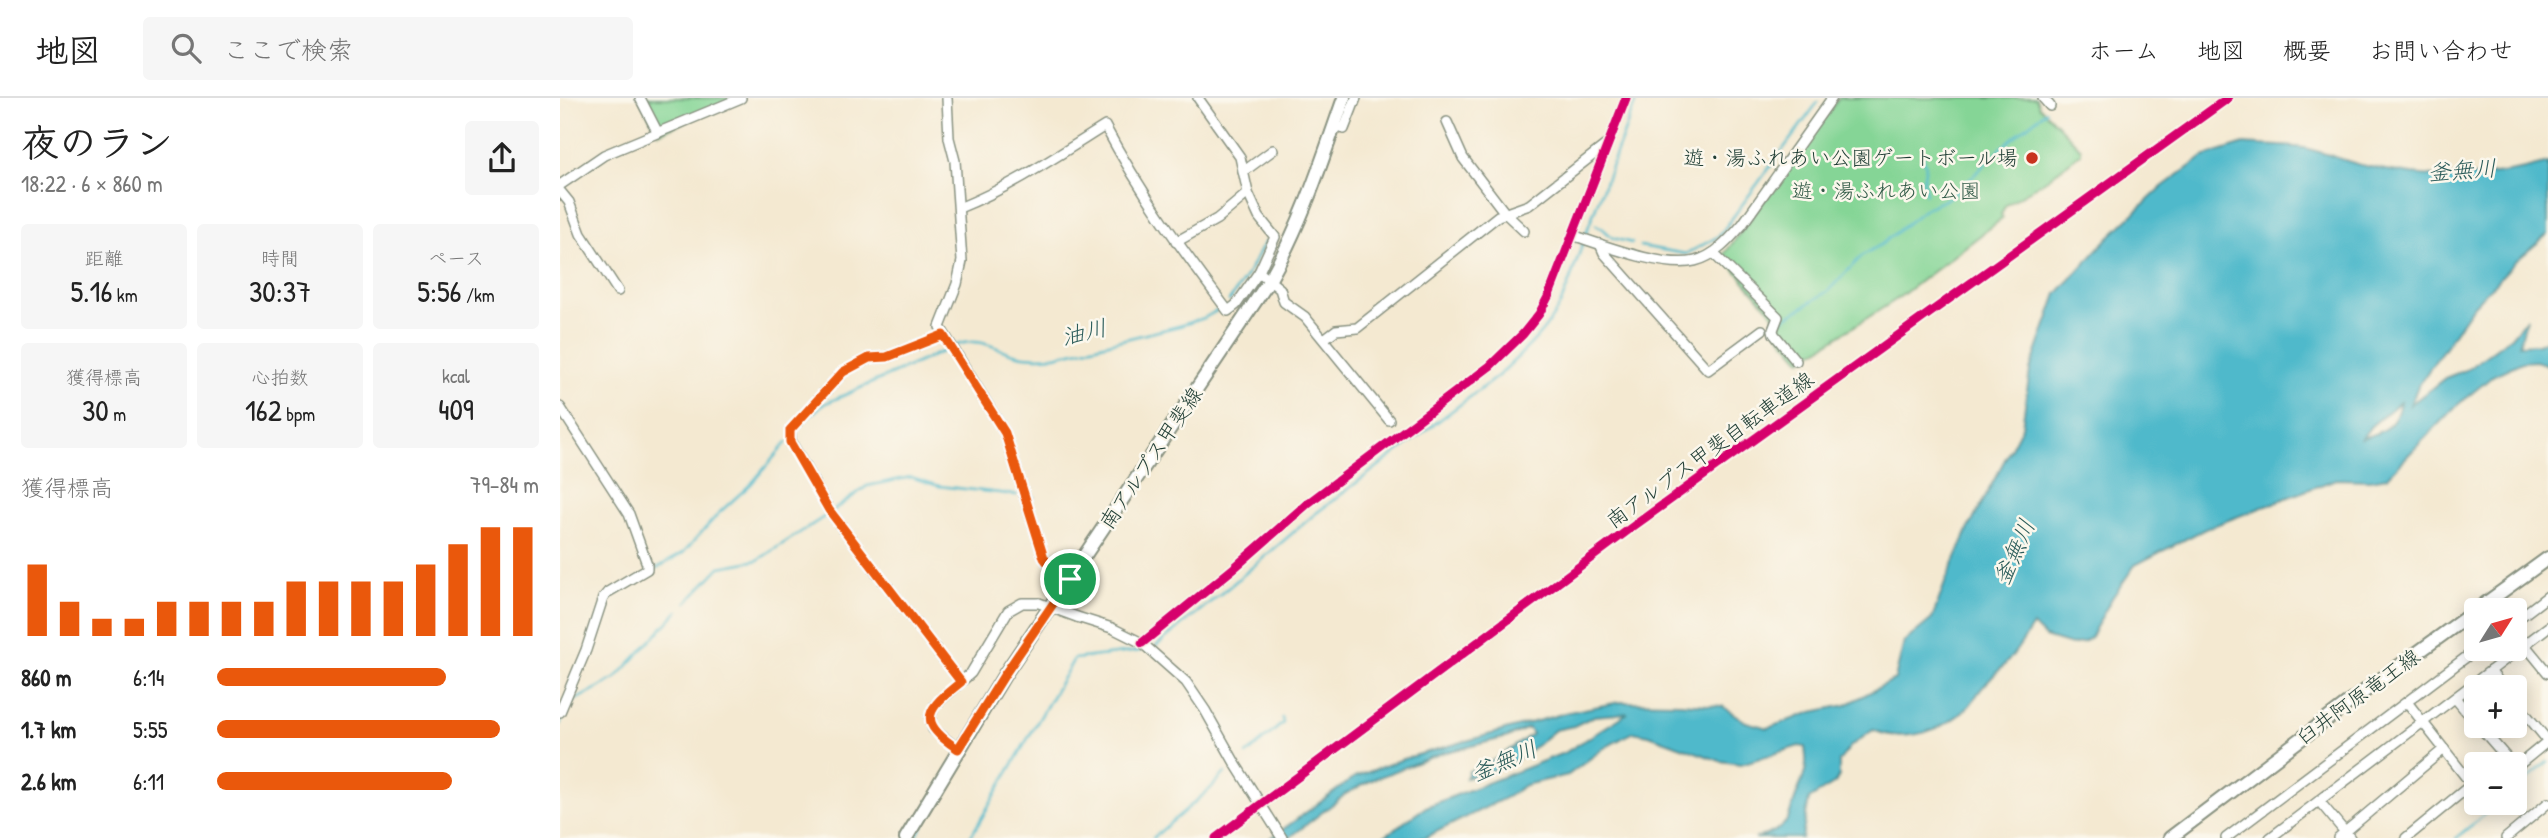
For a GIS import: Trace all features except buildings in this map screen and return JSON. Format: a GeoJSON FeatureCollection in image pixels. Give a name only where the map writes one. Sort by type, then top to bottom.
{"type":"FeatureCollection","features":[{"type":"Feature","properties":{"kind":"main road","name":"南アルプス甲斐線"},"geometry":{"type":"LineString","coordinates":[[906,838],[1005,674],[1070,579],[1264,276],[1283,257],[1311,197],[1344,98]]}},
{"type":"Feature","properties":{"kind":"main road","name":"臼井阿原竜王線"},"geometry":{"type":"LineString","coordinates":[[2170,838],[2351,701],[2548,558]]}},
{"type":"Feature","properties":{"kind":"street"},"geometry":{"type":"LineString","coordinates":[[640,98],[658,133]]}},
{"type":"Feature","properties":{"kind":"street"},"geometry":{"type":"LineString","coordinates":[[560,185],[604,155],[741,98]]}},
{"type":"Feature","properties":{"kind":"street"},"geometry":{"type":"LineString","coordinates":[[947,98],[949,138],[955,161],[962,261],[957,284],[940,327],[1005,433],[1044,558],[1051,567],[1070,579]]}},
{"type":"Feature","properties":{"kind":"street"},"geometry":{"type":"LineString","coordinates":[[959,208],[1034,170],[1104,126],[1130,174],[1176,242],[1228,311],[1264,276],[1275,237],[1259,217],[1248,193],[1240,157],[1198,98]]}},
{"type":"Feature","properties":{"kind":"street"},"geometry":{"type":"LineString","coordinates":[[1334,125],[1344,129],[1356,98]]}},
{"type":"Feature","properties":{"kind":"street"},"geometry":{"type":"LineString","coordinates":[[1142,643],[1307,504],[1490,366],[1523,334],[1539,314],[1549,295],[1626,98]]}},
{"type":"Feature","properties":{"kind":"street"},"geometry":{"type":"LineString","coordinates":[[1573,235],[1663,261],[1697,261],[1713,253],[1742,225],[1832,98]]}},
{"type":"Feature","properties":{"kind":"street"},"geometry":{"type":"LineString","coordinates":[[2043,98],[2050,106]]}},
{"type":"Feature","properties":{"kind":"street"},"geometry":{"type":"LineString","coordinates":[[1447,122],[1463,159],[1505,213],[1524,231]]}},
{"type":"Feature","properties":{"kind":"street"},"geometry":{"type":"LineString","coordinates":[[1324,339],[1336,330],[1357,328],[1505,213],[1529,205],[1610,142]]}},
{"type":"Feature","properties":{"kind":"street"},"geometry":{"type":"LineString","coordinates":[[1243,172],[1273,150]]}},
{"type":"Feature","properties":{"kind":"street"},"geometry":{"type":"LineString","coordinates":[[560,191],[569,202],[581,234],[618,291]]}},
{"type":"Feature","properties":{"kind":"street"},"geometry":{"type":"LineString","coordinates":[[1176,242],[1217,219],[1248,193]]}},
{"type":"Feature","properties":{"kind":"street"},"geometry":{"type":"LineString","coordinates":[[1601,244],[1604,253],[1708,370],[1762,330]]}},
{"type":"Feature","properties":{"kind":"street"},"geometry":{"type":"LineString","coordinates":[[1713,253],[1778,317],[1774,334],[1796,361]]}},
{"type":"Feature","properties":{"kind":"street"},"geometry":{"type":"LineString","coordinates":[[1264,276],[1280,289],[1284,302],[1305,317],[1389,420]]}},
{"type":"Feature","properties":{"kind":"street"},"geometry":{"type":"LineString","coordinates":[[943,335],[887,357],[869,358],[843,372],[790,430],[790,442],[829,510],[961,682]]}},
{"type":"Feature","properties":{"kind":"street"},"geometry":{"type":"LineString","coordinates":[[560,407],[629,514],[647,564],[647,569],[608,592],[603,598],[586,650],[560,712]]}},
{"type":"Feature","properties":{"kind":"street"},"geometry":{"type":"LineString","coordinates":[[2527,612],[2548,596]]}},
{"type":"Feature","properties":{"kind":"street"},"geometry":{"type":"LineString","coordinates":[[958,749],[937,734],[931,723],[930,717],[939,700],[961,682],[976,664],[1007,611],[1022,603],[1039,603],[1112,628],[1142,643],[1175,671],[1196,695],[1282,838]]}},
{"type":"Feature","properties":{"kind":"street"},"geometry":{"type":"LineString","coordinates":[[2527,643],[2548,627]]}},
{"type":"Feature","properties":{"kind":"street"},"geometry":{"type":"LineString","coordinates":[[2527,647],[2548,673]]}},
{"type":"Feature","properties":{"kind":"street"},"geometry":{"type":"LineString","coordinates":[[2226,838],[2464,659]]}},
{"type":"Feature","properties":{"kind":"street"},"geometry":{"type":"LineString","coordinates":[[2270,838],[2502,662]]}},
{"type":"Feature","properties":{"kind":"street"},"geometry":{"type":"LineString","coordinates":[[2490,671],[2493,675]]}},
{"type":"Feature","properties":{"kind":"street"},"geometry":{"type":"LineString","coordinates":[[2455,698],[2464,708]]}},
{"type":"Feature","properties":{"kind":"street"},"geometry":{"type":"LineString","coordinates":[[2407,702],[2464,774]]}},
{"type":"Feature","properties":{"kind":"street"},"geometry":{"type":"LineString","coordinates":[[2527,716],[2548,741],[2527,758]]}},
{"type":"Feature","properties":{"kind":"street"},"geometry":{"type":"LineString","coordinates":[[2490,738],[2502,752]]}},
{"type":"Feature","properties":{"kind":"street"},"geometry":{"type":"LineString","coordinates":[[2319,800],[2344,836],[2444,749]]}},
{"type":"Feature","properties":{"kind":"street"},"geometry":{"type":"LineString","coordinates":[[2406,838],[2464,794]]}},
{"type":"Feature","properties":{"kind":"street"},"geometry":{"type":"LineString","coordinates":[[2506,838],[2548,803]]}},
{"type":"Feature","properties":{"kind":"green space"},"geometry":{"type":"Polygon","coordinates":[[[640,98],[741,98],[658,133],[640,98]]]}},
{"type":"Feature","properties":{"kind":"green space","name":"遊・湯ふれあい公園"},"geometry":{"type":"Polygon","coordinates":[[[1839,98],[2036,98],[2039,106],[2081,149],[2081,153],[2049,178],[2005,206],[2001,215],[2003,218],[1897,299],[1801,360],[1776,331],[1781,323],[1723,256],[1839,98]]]}},
{"type":"Feature","properties":{"kind":"water","name":"釜無川"},"geometry":{"type":"Polygon","coordinates":[[[2244,144],[2289,146],[2385,170],[2455,177],[2501,173],[2548,163],[2548,234],[2516,261],[2473,306],[2418,386],[2410,405],[2445,378],[2468,369],[2511,337],[2527,318],[2519,345],[2538,344],[2548,339],[2548,365],[2536,361],[2522,362],[2494,375],[2455,407],[2387,477],[2370,480],[2336,479],[2205,529],[2135,565],[2112,598],[2090,638],[2084,642],[2071,645],[2045,637],[2033,625],[2011,657],[1959,715],[1924,733],[1898,736],[1873,730],[1851,746],[1839,761],[1839,776],[1835,783],[1809,799],[1802,838],[1755,838],[1775,831],[1787,821],[1804,775],[1805,747],[1799,746],[1741,764],[1720,761],[1649,735],[1633,732],[1604,748],[1568,775],[1525,785],[1507,797],[1424,838],[1382,838],[1426,807],[1566,752],[1628,713],[1594,716],[1574,726],[1555,730],[1507,765],[1466,778],[1469,771],[1496,759],[1532,734],[1528,728],[1508,737],[1442,753],[1374,779],[1347,793],[1289,838],[1271,838],[1355,777],[1403,759],[1569,712],[1620,702],[1722,706],[1746,722],[1768,728],[1812,712],[1846,705],[1895,679],[1904,642],[1932,619],[1969,528],[2022,427],[2030,370],[2057,294],[2109,237],[2162,187],[2203,157],[2244,144]],[[2400,402],[2371,426],[2362,438],[2388,426],[2400,402]]]}},
{"type":"Feature","properties":{"kind":"waterway"},"geometry":{"type":"LineString","coordinates":[[1585,236],[1637,98]]}},
{"type":"Feature","properties":{"kind":"waterway"},"geometry":{"type":"LineString","coordinates":[[1640,246],[1686,254],[1719,236],[1818,102]]}},
{"type":"Feature","properties":{"kind":"waterway"},"geometry":{"type":"LineString","coordinates":[[1782,320],[1828,291],[1863,255],[1882,244],[1926,208],[1945,200],[1962,187],[2003,146],[2046,111]]}},
{"type":"Feature","properties":{"kind":"waterway"},"geometry":{"type":"LineString","coordinates":[[1923,156],[1926,166],[1923,180],[1926,194]]}},
{"type":"Feature","properties":{"kind":"waterway"},"geometry":{"type":"LineString","coordinates":[[1596,225],[1613,238],[1632,243]]}},
{"type":"Feature","properties":{"kind":"waterway","name":"油川"},"geometry":{"type":"LineString","coordinates":[[1229,301],[1265,242]]}},
{"type":"Feature","properties":{"kind":"waterway"},"geometry":{"type":"LineString","coordinates":[[1156,646],[1315,514],[1498,376],[1532,343],[1554,315],[1583,242]]}},
{"type":"Feature","properties":{"kind":"waterway","name":"油川"},"geometry":{"type":"LineString","coordinates":[[954,346],[978,342],[1019,355],[1055,356],[1179,326],[1204,318],[1220,309]]}},
{"type":"Feature","properties":{"kind":"waterway","name":"油川"},"geometry":{"type":"LineString","coordinates":[[798,427],[822,405],[946,350]]}},
{"type":"Feature","properties":{"kind":"waterway","name":"油川"},"geometry":{"type":"LineString","coordinates":[[654,570],[683,553],[720,512],[751,484],[787,442]]}},
{"type":"Feature","properties":{"kind":"waterway"},"geometry":{"type":"LineString","coordinates":[[834,510],[867,486],[911,477],[939,486],[1017,495]]}},
{"type":"Feature","properties":{"kind":"waterway"},"geometry":{"type":"LineString","coordinates":[[687,602],[720,567],[758,560],[827,515]]}},
{"type":"Feature","properties":{"kind":"waterway","name":"油川"},"geometry":{"type":"LineString","coordinates":[[600,620],[608,599],[642,577]]}},
{"type":"Feature","properties":{"kind":"waterway"},"geometry":{"type":"LineString","coordinates":[[570,703],[616,678],[678,611]]}},
{"type":"Feature","properties":{"kind":"waterway"},"geometry":{"type":"LineString","coordinates":[[970,838],[1074,659],[1140,651]]}},
{"type":"Feature","properties":{"kind":"waterway","name":"油川"},"geometry":{"type":"LineString","coordinates":[[560,724],[574,689]]}},
{"type":"Feature","properties":{"kind":"waterway"},"geometry":{"type":"LineString","coordinates":[[1246,755],[1283,723],[1282,718]]}},
{"type":"Feature","properties":{"kind":"waterway"},"geometry":{"type":"LineString","coordinates":[[2527,779],[2548,762]]}},
{"type":"Feature","properties":{"kind":"waterway"},"geometry":{"type":"LineString","coordinates":[[1153,838],[1225,773]]}},
{"type":"Feature","properties":{"kind":"waterway"},"geometry":{"type":"LineString","coordinates":[[915,838],[935,805]]}},
{"type":"Feature","properties":{"kind":"waterway"},"geometry":{"type":"LineString","coordinates":[[2456,838],[2484,815]]}},
{"type":"Feature","properties":{"kind":"cycle path"},"geometry":{"type":"LineString","coordinates":[[1142,643],[1307,504],[1490,366],[1523,334],[1539,314],[1549,295],[1626,98]]}},
{"type":"Feature","properties":{"kind":"cycle path","name":"南アルプス甲斐自転車道線"},"geometry":{"type":"LineString","coordinates":[[1216,838],[1635,525],[2228,98]]}},
{"type":"Feature","properties":{"kind":"place","name":"遊・湯ふれあい公園ゲートボール場"},"geometry":{"type":"Point","coordinates":[2032,158]}},
{"type":"Feature","properties":{"kind":"route"},"geometry":{"type":"LineString","coordinates":[[943,335],[1005,433],[1044,558],[1051,567],[1070,579],[958,749],[937,734],[930,717],[939,700],[961,682],[829,510],[790,442],[790,430],[843,372],[869,358],[887,357],[943,335]]}}]}
